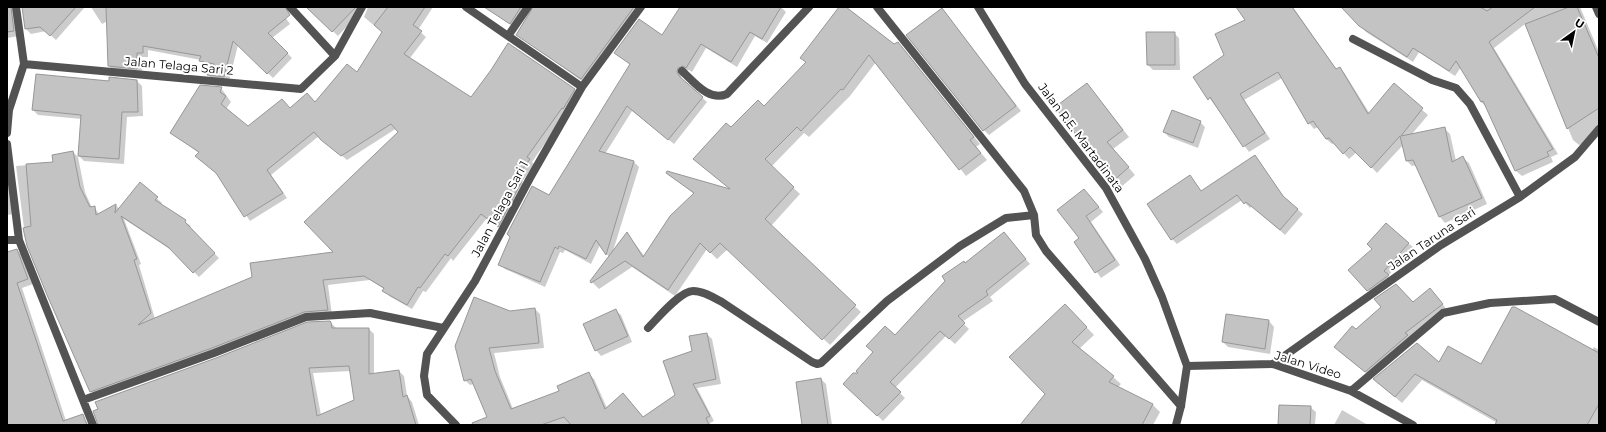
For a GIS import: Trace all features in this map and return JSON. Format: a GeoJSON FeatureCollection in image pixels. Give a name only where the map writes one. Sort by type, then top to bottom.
{"type":"FeatureCollection","features":[{"type":"Feature","properties":{"kind":"street"},"geometry":{"type":"LineString","coordinates":[[7,133],[9,110],[24,64],[16,7]]}},
{"type":"Feature","properties":{"kind":"street"},"geometry":{"type":"LineString","coordinates":[[290,7],[336,56]]}},
{"type":"Feature","properties":{"kind":"street","name":"Jalan Telaga Sari 2"},"geometry":{"type":"LineString","coordinates":[[24,64],[301,89],[336,56],[362,7]]}},
{"type":"Feature","properties":{"kind":"street"},"geometry":{"type":"LineString","coordinates":[[466,7],[582,87]]}},
{"type":"Feature","properties":{"kind":"street"},"geometry":{"type":"LineString","coordinates":[[508,36],[528,7]]}},
{"type":"Feature","properties":{"kind":"street","name":"Jalan Telaga Sari 1"},"geometry":{"type":"LineString","coordinates":[[456,425],[427,395],[424,376],[428,354],[443,328],[475,281],[530,178],[582,87],[641,7]]}},
{"type":"Feature","properties":{"kind":"street"},"geometry":{"type":"LineString","coordinates":[[682,71],[711,96],[720,97],[727,94],[809,7]]}},
{"type":"Feature","properties":{"kind":"street"},"geometry":{"type":"LineString","coordinates":[[877,7],[1024,191],[1034,215],[1036,236],[1046,251],[1181,406]]}},
{"type":"Feature","properties":{"kind":"street","name":"Jalan R.E. Martadinata"},"geometry":{"type":"LineString","coordinates":[[978,7],[1025,84],[1106,188],[1145,259],[1162,297],[1186,366],[1181,406],[1176,425]]}},
{"type":"Feature","properties":{"kind":"street"},"geometry":{"type":"LineString","coordinates":[[1596,7],[1599,14]]}},
{"type":"Feature","properties":{"kind":"street"},"geometry":{"type":"LineString","coordinates":[[1353,39],[1432,80],[1460,90],[1470,104],[1520,197]]}},
{"type":"Feature","properties":{"kind":"street","name":"Jalan Taruna Sari"},"geometry":{"type":"LineString","coordinates":[[1273,364],[1441,245],[1520,197],[1575,157],[1599,129]]}},
{"type":"Feature","properties":{"kind":"street"},"geometry":{"type":"LineString","coordinates":[[7,144],[19,240],[93,425]]}},
{"type":"Feature","properties":{"kind":"street"},"geometry":{"type":"LineString","coordinates":[[648,328],[681,295],[693,291],[706,294],[722,302],[812,362],[817,364],[821,363],[888,301],[960,246],[1006,218],[1034,215]]}},
{"type":"Feature","properties":{"kind":"street"},"geometry":{"type":"LineString","coordinates":[[7,240],[19,240]]}},
{"type":"Feature","properties":{"kind":"street"},"geometry":{"type":"LineString","coordinates":[[1351,391],[1442,313],[1490,303],[1555,299],[1599,322]]}},
{"type":"Feature","properties":{"kind":"street"},"geometry":{"type":"LineString","coordinates":[[84,400],[214,354],[306,317],[370,312],[443,328]]}},
{"type":"Feature","properties":{"kind":"street","name":"Jalan Video"},"geometry":{"type":"LineString","coordinates":[[1186,366],[1273,364],[1351,391],[1413,425]]}},
{"type":"Feature","properties":{"kind":"building"},"geometry":{"type":"Polygon","coordinates":[[[7,7],[11,7],[14,31],[7,32],[7,7]]]}},
{"type":"Feature","properties":{"kind":"building"},"geometry":{"type":"Polygon","coordinates":[[[22,7],[76,7],[50,36],[40,27],[25,29],[22,7]]]}},
{"type":"Feature","properties":{"kind":"building"},"geometry":{"type":"Polygon","coordinates":[[[106,7],[285,7],[290,15],[268,33],[288,53],[267,74],[233,41],[224,77],[207,75],[214,64],[199,61],[201,56],[143,46],[143,53],[137,53],[137,69],[108,66],[106,7]]]}},
{"type":"Feature","properties":{"kind":"building"},"geometry":{"type":"Polygon","coordinates":[[[306,7],[356,7],[332,32],[306,7]]]}},
{"type":"Feature","properties":{"kind":"building"},"geometry":{"type":"Polygon","coordinates":[[[388,7],[425,7],[413,25],[422,31],[404,54],[471,97],[491,70],[508,43],[575,89],[563,109],[562,108],[527,157],[530,159],[516,178],[522,181],[498,227],[481,214],[448,256],[445,254],[420,288],[418,287],[407,305],[382,291],[384,288],[364,276],[323,280],[328,310],[304,312],[212,348],[90,392],[27,246],[23,228],[31,226],[26,164],[53,162],[52,155],[73,151],[80,187],[90,207],[95,206],[96,215],[116,204],[115,213],[140,182],[158,197],[155,200],[186,220],[185,222],[215,253],[193,273],[168,247],[121,216],[137,259],[134,260],[151,313],[138,325],[252,277],[250,263],[333,252],[304,222],[398,132],[391,124],[341,156],[321,140],[314,132],[267,170],[283,193],[244,217],[216,173],[195,156],[199,152],[170,133],[200,85],[222,87],[220,92],[226,96],[221,104],[248,126],[282,99],[290,108],[307,93],[315,102],[347,64],[357,72],[382,32],[374,25],[388,7]]]}},
{"type":"Feature","properties":{"kind":"building"},"geometry":{"type":"Polygon","coordinates":[[[484,7],[521,7],[510,24],[484,7]]]}},
{"type":"Feature","properties":{"kind":"building"},"geometry":{"type":"Polygon","coordinates":[[[533,7],[634,7],[581,79],[516,35],[533,7]]]}},
{"type":"Feature","properties":{"kind":"building"},"geometry":{"type":"Polygon","coordinates":[[[680,7],[781,7],[762,39],[750,32],[731,62],[701,44],[686,68],[683,66],[678,68],[677,72],[680,77],[703,97],[668,140],[627,106],[599,151],[634,161],[606,255],[596,240],[586,259],[559,246],[558,249],[555,247],[540,282],[498,265],[510,237],[507,234],[532,186],[549,195],[630,64],[614,53],[639,19],[662,35],[680,7]]]}},
{"type":"Feature","properties":{"kind":"building"},"geometry":{"type":"Polygon","coordinates":[[[839,7],[846,7],[894,44],[898,42],[974,137],[970,140],[981,153],[959,170],[869,55],[843,90],[841,89],[801,131],[797,127],[765,159],[794,187],[765,219],[856,305],[822,340],[720,243],[710,253],[700,243],[668,290],[625,261],[591,283],[590,281],[627,232],[643,257],[670,216],[694,193],[666,173],[667,171],[730,189],[693,159],[726,123],[731,127],[758,100],[764,106],[806,62],[800,58],[839,7]]]}},
{"type":"Feature","properties":{"kind":"building"},"geometry":{"type":"Polygon","coordinates":[[[1236,7],[1292,7],[1336,69],[1340,67],[1368,114],[1394,83],[1423,108],[1401,136],[1445,127],[1452,162],[1463,156],[1482,198],[1439,217],[1413,160],[1406,161],[1400,136],[1371,168],[1350,147],[1343,154],[1329,138],[1326,139],[1313,121],[1308,124],[1278,72],[1240,94],[1265,133],[1243,147],[1210,97],[1208,100],[1193,77],[1224,55],[1215,34],[1245,20],[1236,7]]]}},
{"type":"Feature","properties":{"kind":"building"},"geometry":{"type":"Polygon","coordinates":[[[1341,7],[1480,7],[1487,11],[1493,7],[1535,7],[1489,42],[1553,149],[1547,152],[1549,156],[1515,171],[1483,101],[1481,102],[1456,61],[1449,71],[1413,48],[1407,57],[1359,26],[1341,7]]]}},
{"type":"Feature","properties":{"kind":"building"},"geometry":{"type":"Polygon","coordinates":[[[1569,7],[1577,7],[1599,58],[1599,108],[1567,129],[1525,24],[1569,7]]]}},
{"type":"Feature","properties":{"kind":"building"},"geometry":{"type":"Polygon","coordinates":[[[942,8],[1016,106],[983,131],[906,35],[942,8]]]}},
{"type":"Feature","properties":{"kind":"building"},"geometry":{"type":"Polygon","coordinates":[[[1146,32],[1175,32],[1175,65],[1147,65],[1146,32]]]}},
{"type":"Feature","properties":{"kind":"building"},"geometry":{"type":"Polygon","coordinates":[[[36,74],[109,81],[109,77],[137,80],[138,112],[122,112],[119,159],[78,156],[81,115],[32,110],[36,74]]]}},
{"type":"Feature","properties":{"kind":"building"},"geometry":{"type":"Polygon","coordinates":[[[1087,83],[1123,130],[1107,142],[1129,167],[1112,182],[1055,107],[1087,83]]]}},
{"type":"Feature","properties":{"kind":"building"},"geometry":{"type":"Polygon","coordinates":[[[1172,110],[1201,121],[1193,143],[1163,132],[1172,110]]]}},
{"type":"Feature","properties":{"kind":"building"},"geometry":{"type":"Polygon","coordinates":[[[1255,155],[1283,196],[1298,209],[1280,230],[1246,202],[1244,204],[1237,195],[1171,240],[1147,204],[1190,175],[1201,191],[1255,155]]]}},
{"type":"Feature","properties":{"kind":"building"},"geometry":{"type":"Polygon","coordinates":[[[1084,189],[1099,207],[1086,216],[1115,260],[1095,273],[1074,242],[1079,238],[1057,210],[1084,189]]]}},
{"type":"Feature","properties":{"kind":"building"},"geometry":{"type":"Polygon","coordinates":[[[1386,223],[1409,243],[1384,271],[1389,275],[1367,291],[1348,270],[1372,249],[1367,244],[1386,223]]]}},
{"type":"Feature","properties":{"kind":"building"},"geometry":{"type":"Polygon","coordinates":[[[1004,232],[1026,259],[986,291],[988,295],[958,316],[965,323],[949,339],[940,331],[890,382],[901,392],[877,416],[843,384],[853,373],[858,373],[856,371],[873,352],[866,346],[885,326],[895,335],[945,281],[942,276],[964,261],[965,263],[1004,232]]]}},
{"type":"Feature","properties":{"kind":"building"},"geometry":{"type":"Polygon","coordinates":[[[17,249],[28,279],[17,283],[63,421],[83,414],[87,425],[7,425],[7,252],[17,249]]]}},
{"type":"Feature","properties":{"kind":"building"},"geometry":{"type":"Polygon","coordinates":[[[1396,284],[1413,302],[1430,288],[1443,304],[1405,333],[1408,335],[1365,372],[1334,347],[1352,326],[1356,329],[1381,307],[1374,299],[1396,284]]]}},
{"type":"Feature","properties":{"kind":"building"},"geometry":{"type":"Polygon","coordinates":[[[474,297],[510,311],[535,308],[539,343],[489,348],[495,371],[511,409],[559,391],[557,386],[589,372],[605,409],[623,393],[643,417],[675,395],[663,361],[692,351],[689,336],[707,333],[716,379],[693,384],[710,416],[706,418],[709,425],[571,425],[564,417],[541,425],[473,425],[472,423],[487,417],[471,379],[464,381],[455,346],[474,297]]]}},
{"type":"Feature","properties":{"kind":"building"},"geometry":{"type":"Polygon","coordinates":[[[1065,304],[1087,327],[1072,342],[1114,376],[1109,382],[1153,404],[1142,425],[1020,425],[1045,394],[1009,357],[1065,304]]]}},
{"type":"Feature","properties":{"kind":"building"},"geometry":{"type":"Polygon","coordinates":[[[1512,307],[1515,307],[1599,353],[1599,404],[1587,425],[1495,425],[1497,420],[1415,374],[1395,397],[1373,379],[1417,343],[1439,362],[1448,346],[1481,364],[1512,307]]]}},
{"type":"Feature","properties":{"kind":"building"},"geometry":{"type":"Polygon","coordinates":[[[616,309],[628,336],[595,351],[583,324],[616,309]]]}},
{"type":"Feature","properties":{"kind":"building"},"geometry":{"type":"Polygon","coordinates":[[[1226,314],[1269,320],[1265,349],[1222,342],[1226,314]]]}},
{"type":"Feature","properties":{"kind":"building"},"geometry":{"type":"Polygon","coordinates":[[[330,321],[332,328],[369,328],[369,374],[399,370],[403,397],[407,395],[416,425],[98,425],[93,411],[98,409],[95,402],[216,358],[307,322],[330,321]],[[349,366],[309,368],[317,416],[354,400],[349,366]]]}},
{"type":"Feature","properties":{"kind":"building"},"geometry":{"type":"Polygon","coordinates":[[[821,378],[828,425],[802,425],[796,382],[821,378]]]}},
{"type":"Feature","properties":{"kind":"building"},"geometry":{"type":"Polygon","coordinates":[[[1279,405],[1311,406],[1310,425],[1278,425],[1279,405]]]}}]}
